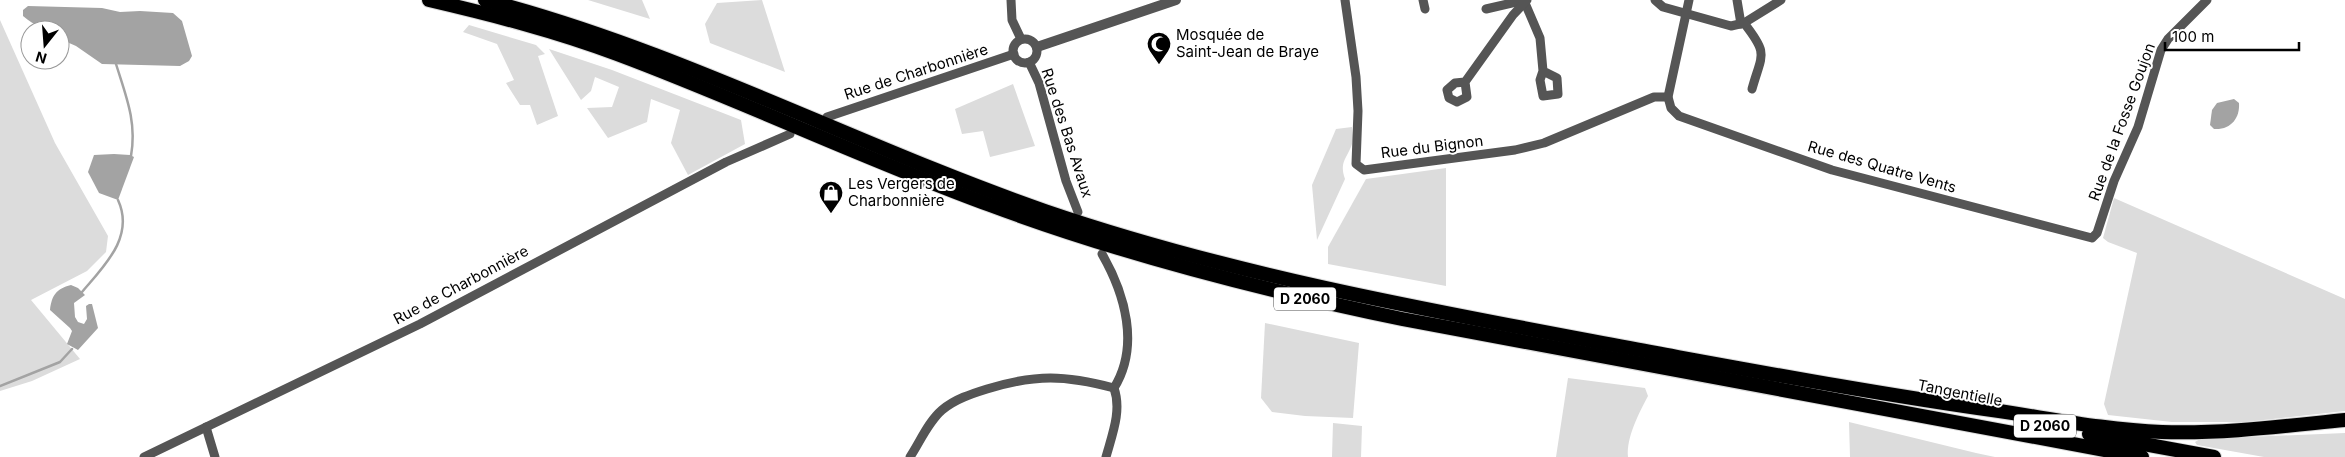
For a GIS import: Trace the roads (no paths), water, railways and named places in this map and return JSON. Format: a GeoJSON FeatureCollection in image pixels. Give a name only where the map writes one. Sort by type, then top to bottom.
{"type":"FeatureCollection","features":[{"type":"Feature","properties":{"kind":"highway","name":"D 2060"},"geometry":{"type":"LineString","coordinates":[[429,0],[503,17],[617,54],[980,202],[1066,232],[1177,266],[1312,300],[1402,319],[2142,457]]}},
{"type":"Feature","properties":{"kind":"highway","name":"D 2060"},"geometry":{"type":"LineString","coordinates":[[485,0],[576,27],[670,60],[969,183],[1046,211],[1187,255],[1317,288],[1404,306],[1877,394]]}},
{"type":"Feature","properties":{"kind":"highway"},"geometry":{"type":"LineString","coordinates":[[1877,394],[2100,427],[2160,432],[2253,429],[2345,420]]}},
{"type":"Feature","properties":{"kind":"highway","name":"Tangentielle"},"geometry":{"type":"LineString","coordinates":[[1877,394],[2214,457]]}},
{"type":"Feature","properties":{"kind":"highway"},"geometry":{"type":"LineString","coordinates":[[1992,430],[2104,457]]}},
{"type":"Feature","properties":{"kind":"street"},"geometry":{"type":"LineString","coordinates":[[1011,0],[1012,20],[1021,39]]}},
{"type":"Feature","properties":{"kind":"street"},"geometry":{"type":"LineString","coordinates":[[1037,46],[1176,0]]}},
{"type":"Feature","properties":{"kind":"street","name":"Rue du Bignon"},"geometry":{"type":"LineString","coordinates":[[1345,0],[1356,78],[1358,111],[1356,164],[1364,170],[1515,150],[1544,143],[1654,97],[1668,97]]}},
{"type":"Feature","properties":{"kind":"street"},"geometry":{"type":"LineString","coordinates":[[1655,0],[1663,7],[1731,26],[1742,24],[1781,0]]}},
{"type":"Feature","properties":{"kind":"street"},"geometry":{"type":"LineString","coordinates":[[1668,97],[1689,0]]}},
{"type":"Feature","properties":{"kind":"street"},"geometry":{"type":"LineString","coordinates":[[1737,0],[1742,24],[1759,42],[1762,52],[1752,89]]}},
{"type":"Feature","properties":{"kind":"street","name":"Rue de la Fosse Goujon"},"geometry":{"type":"LineString","coordinates":[[2092,238],[2097,233],[2114,181],[2138,127],[2161,50],[2168,38],[2207,0]]}},
{"type":"Feature","properties":{"kind":"street"},"geometry":{"type":"LineString","coordinates":[[1486,9],[1526,1]]}},
{"type":"Feature","properties":{"kind":"street"},"geometry":{"type":"LineString","coordinates":[[1465,82],[1513,15],[1526,1]]}},
{"type":"Feature","properties":{"kind":"street"},"geometry":{"type":"LineString","coordinates":[[1526,1],[1540,38],[1544,71]]}},
{"type":"Feature","properties":{"kind":"street"},"geometry":{"type":"LineString","coordinates":[[1021,39],[1032,40],[1037,46],[1035,58],[1028,62],[1021,62],[1014,54],[1015,44],[1021,39]]}},
{"type":"Feature","properties":{"kind":"street","name":"Rue de Charbonnière"},"geometry":{"type":"LineString","coordinates":[[826,117],[1014,54]]}},
{"type":"Feature","properties":{"kind":"street","name":"Rue des Bas Avaux"},"geometry":{"type":"LineString","coordinates":[[1028,62],[1039,83],[1066,181],[1078,212]]}},
{"type":"Feature","properties":{"kind":"street","name":"Rue des Quatre Vents"},"geometry":{"type":"LineString","coordinates":[[1668,97],[1671,108],[1679,116],[1691,122],[1779,150],[1832,170],[2092,238]]}},
{"type":"Feature","properties":{"kind":"street","name":"Rue de Charbonnière"},"geometry":{"type":"LineString","coordinates":[[144,457],[420,324],[726,162],[790,134]]}},
{"type":"Feature","properties":{"kind":"street"},"geometry":{"type":"LineString","coordinates":[[1102,254],[1117,280],[1126,313],[1128,352],[1123,374],[1114,388]]}},
{"type":"Feature","properties":{"kind":"street"},"geometry":{"type":"LineString","coordinates":[[910,457],[940,411],[967,395],[1015,380],[1043,377],[1064,378],[1114,388]]}},
{"type":"Feature","properties":{"kind":"street"},"geometry":{"type":"LineString","coordinates":[[1106,457],[1117,415],[1118,400],[1114,388]]}},
{"type":"Feature","properties":{"kind":"street"},"geometry":{"type":"LineString","coordinates":[[206,427],[215,457]]}},
{"type":"Feature","properties":{"kind":"waterway"},"geometry":{"type":"LineString","coordinates":[[116,64],[132,120],[131,156]]}},
{"type":"Feature","properties":{"kind":"waterway"},"geometry":{"type":"LineString","coordinates":[[82,292],[108,261],[120,239],[123,226],[118,200]]}},
{"type":"Feature","properties":{"kind":"waterway"},"geometry":{"type":"LineString","coordinates":[[0,386],[60,362],[72,349]]}},
{"type":"Feature","properties":{"kind":"place","name":"Mosquée de Saint-Jean de Braye"},"geometry":{"type":"Point","coordinates":[1159,65]}},
{"type":"Feature","properties":{"kind":"place","name":"Les Vergers de Charbonnière"},"geometry":{"type":"Point","coordinates":[831,214]}}]}
